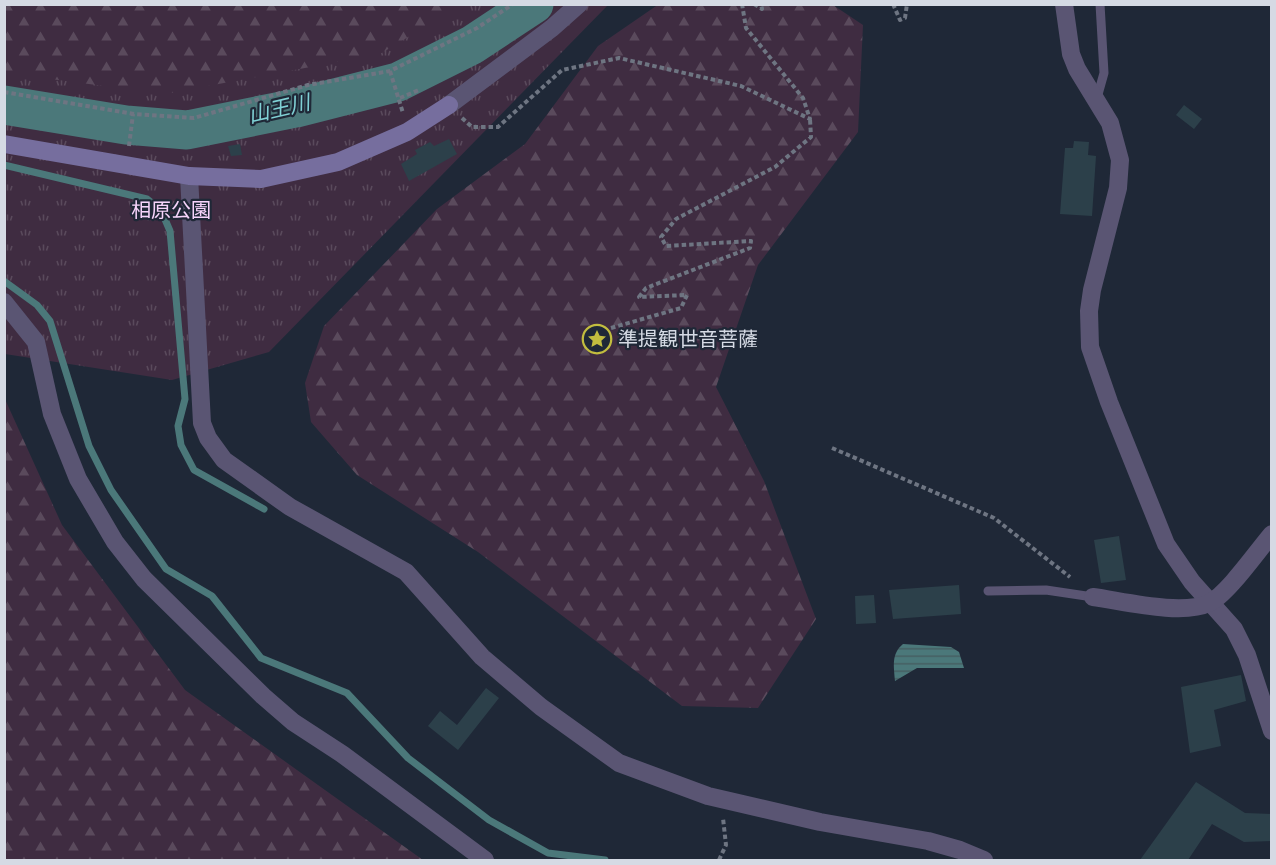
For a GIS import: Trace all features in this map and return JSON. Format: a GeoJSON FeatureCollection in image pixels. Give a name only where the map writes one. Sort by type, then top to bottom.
{"type":"FeatureCollection","features":[{"type":"Feature","properties":{"kind":"street"},"geometry":{"type":"LineString","coordinates":[[4,144],[189,176],[261,179],[309,170],[338,162],[389,141],[449,105],[552,28],[579,4]]}},
{"type":"Feature","properties":{"kind":"street"},"geometry":{"type":"LineString","coordinates":[[1064,4],[1071,54],[1077,69],[1097,98],[1110,123],[1120,160],[1118,188],[1092,290],[1089,312],[1090,347],[1113,413],[1166,544],[1210,603],[1223,614],[1243,646],[1272,731]]}},
{"type":"Feature","properties":{"kind":"street"},"geometry":{"type":"LineString","coordinates":[[189,176],[202,423],[208,438],[224,460],[290,507],[406,572],[482,657],[541,707],[619,763],[708,796],[820,822],[928,841],[960,850],[984,861]]}},
{"type":"Feature","properties":{"kind":"street"},"geometry":{"type":"LineString","coordinates":[[4,302],[36,342],[52,414],[78,479],[116,542],[144,579],[263,696],[293,722],[342,754],[485,861]]}},
{"type":"Feature","properties":{"kind":"street"},"geometry":{"type":"LineString","coordinates":[[1093,597],[1171,607],[1210,603],[1225,591],[1272,534]]}},
{"type":"Feature","properties":{"kind":"lane"},"geometry":{"type":"LineString","coordinates":[[1097,98],[1104,73],[1100,4]]}},
{"type":"Feature","properties":{"kind":"lane"},"geometry":{"type":"LineString","coordinates":[[988,591],[1046,590],[1093,597]]}},
{"type":"Feature","properties":{"kind":"path"},"geometry":{"type":"LineString","coordinates":[[4,92],[133,115],[194,118],[308,85],[391,73],[477,28],[513,4]]}},
{"type":"Feature","properties":{"kind":"path"},"geometry":{"type":"LineString","coordinates":[[611,328],[681,308],[687,296],[639,297],[646,288],[750,248],[751,241],[666,246],[661,237],[676,219],[775,167],[811,137],[810,119],[803,98],[746,28],[742,4]]}},
{"type":"Feature","properties":{"kind":"path"},"geometry":{"type":"LineString","coordinates":[[754,4],[762,9],[760,4]]}},
{"type":"Feature","properties":{"kind":"path"},"geometry":{"type":"LineString","coordinates":[[892,4],[900,21],[905,18],[907,4]]}},
{"type":"Feature","properties":{"kind":"path"},"geometry":{"type":"LineString","coordinates":[[449,105],[472,127],[498,127],[562,70],[619,58],[741,86],[810,119]]}},
{"type":"Feature","properties":{"kind":"path"},"geometry":{"type":"LineString","coordinates":[[391,73],[398,97],[418,90]]}},
{"type":"Feature","properties":{"kind":"path"},"geometry":{"type":"LineString","coordinates":[[130,142],[133,115]]}},
{"type":"Feature","properties":{"kind":"path"},"geometry":{"type":"LineString","coordinates":[[832,448],[994,518],[1093,597]]}},
{"type":"Feature","properties":{"kind":"path"},"geometry":{"type":"LineString","coordinates":[[708,796],[720,808],[723,815],[726,846],[719,861]]}},
{"type":"Feature","properties":{"kind":"green space"},"geometry":{"type":"Polygon","coordinates":[[[5,4],[461,5],[380,54],[165,94],[5,73],[5,4]]]}},
{"type":"Feature","properties":{"kind":"green space"},"geometry":{"type":"Polygon","coordinates":[[[659,4],[833,5],[863,25],[858,132],[758,265],[716,387],[764,481],[816,619],[758,708],[682,706],[478,552],[357,475],[311,422],[305,383],[324,326],[437,209],[525,144],[598,46],[659,4]]]}},
{"type":"Feature","properties":{"kind":"green space","name":"相原公園"},"geometry":{"type":"Polygon","coordinates":[[[452,5],[608,5],[269,352],[172,380],[5,354],[4,60],[452,5]]]}},
{"type":"Feature","properties":{"kind":"green space"},"geometry":{"type":"Polygon","coordinates":[[[4,397],[62,525],[185,690],[423,860],[5,860],[4,397]]]}},
{"type":"Feature","properties":{"kind":"shaded area"},"geometry":{"type":"Polygon","coordinates":[[[903,644],[951,647],[959,652],[964,668],[917,668],[895,681],[895,656],[903,644]]]}},
{"type":"Feature","properties":{"kind":"building"},"geometry":{"type":"Polygon","coordinates":[[[1184,105],[1202,119],[1194,129],[1176,115],[1184,105]]]}},
{"type":"Feature","properties":{"kind":"building"},"geometry":{"type":"Polygon","coordinates":[[[449,139],[457,154],[409,181],[401,164],[417,154],[415,150],[430,142],[434,146],[449,139]]]}},
{"type":"Feature","properties":{"kind":"building"},"geometry":{"type":"Polygon","coordinates":[[[1074,141],[1089,142],[1088,155],[1096,156],[1092,216],[1060,214],[1065,148],[1073,148],[1074,141]]]}},
{"type":"Feature","properties":{"kind":"building"},"geometry":{"type":"Polygon","coordinates":[[[240,144],[242,155],[231,156],[228,146],[240,144]]]}},
{"type":"Feature","properties":{"kind":"building"},"geometry":{"type":"Polygon","coordinates":[[[1119,536],[1126,580],[1101,583],[1094,540],[1119,536]]]}},
{"type":"Feature","properties":{"kind":"building"},"geometry":{"type":"Polygon","coordinates":[[[959,585],[961,614],[893,619],[889,590],[959,585]]]}},
{"type":"Feature","properties":{"kind":"building"},"geometry":{"type":"Polygon","coordinates":[[[874,595],[876,623],[856,624],[855,596],[874,595]]]}},
{"type":"Feature","properties":{"kind":"building"},"geometry":{"type":"Polygon","coordinates":[[[1241,675],[1246,701],[1214,710],[1221,746],[1190,753],[1181,687],[1241,675]]]}},
{"type":"Feature","properties":{"kind":"building"},"geometry":{"type":"Polygon","coordinates":[[[486,688],[499,698],[458,750],[428,726],[440,711],[457,725],[486,688]]]}},
{"type":"Feature","properties":{"kind":"building"},"geometry":{"type":"Polygon","coordinates":[[[1196,782],[1245,813],[1272,814],[1272,841],[1244,842],[1212,824],[1188,860],[1140,860],[1196,782]]]}},
{"type":"Feature","properties":{"kind":"waterway","name":"山王川"},"geometry":{"type":"LineString","coordinates":[[4,105],[126,125],[187,130],[296,108],[398,82],[472,45],[534,4]]}},
{"type":"Feature","properties":{"kind":"waterway"},"geometry":{"type":"LineString","coordinates":[[4,165],[147,199],[161,210],[170,231],[185,399],[178,426],[181,445],[194,470],[264,509]]}},
{"type":"Feature","properties":{"kind":"waterway"},"geometry":{"type":"LineString","coordinates":[[4,281],[37,305],[50,321],[89,446],[111,490],[166,569],[212,596],[261,658],[347,693],[408,758],[489,820],[548,853],[605,860]]}},
{"type":"Feature","properties":{"kind":"place","name":"準提観世音菩薩"},"geometry":{"type":"Point","coordinates":[597,339]}}]}
